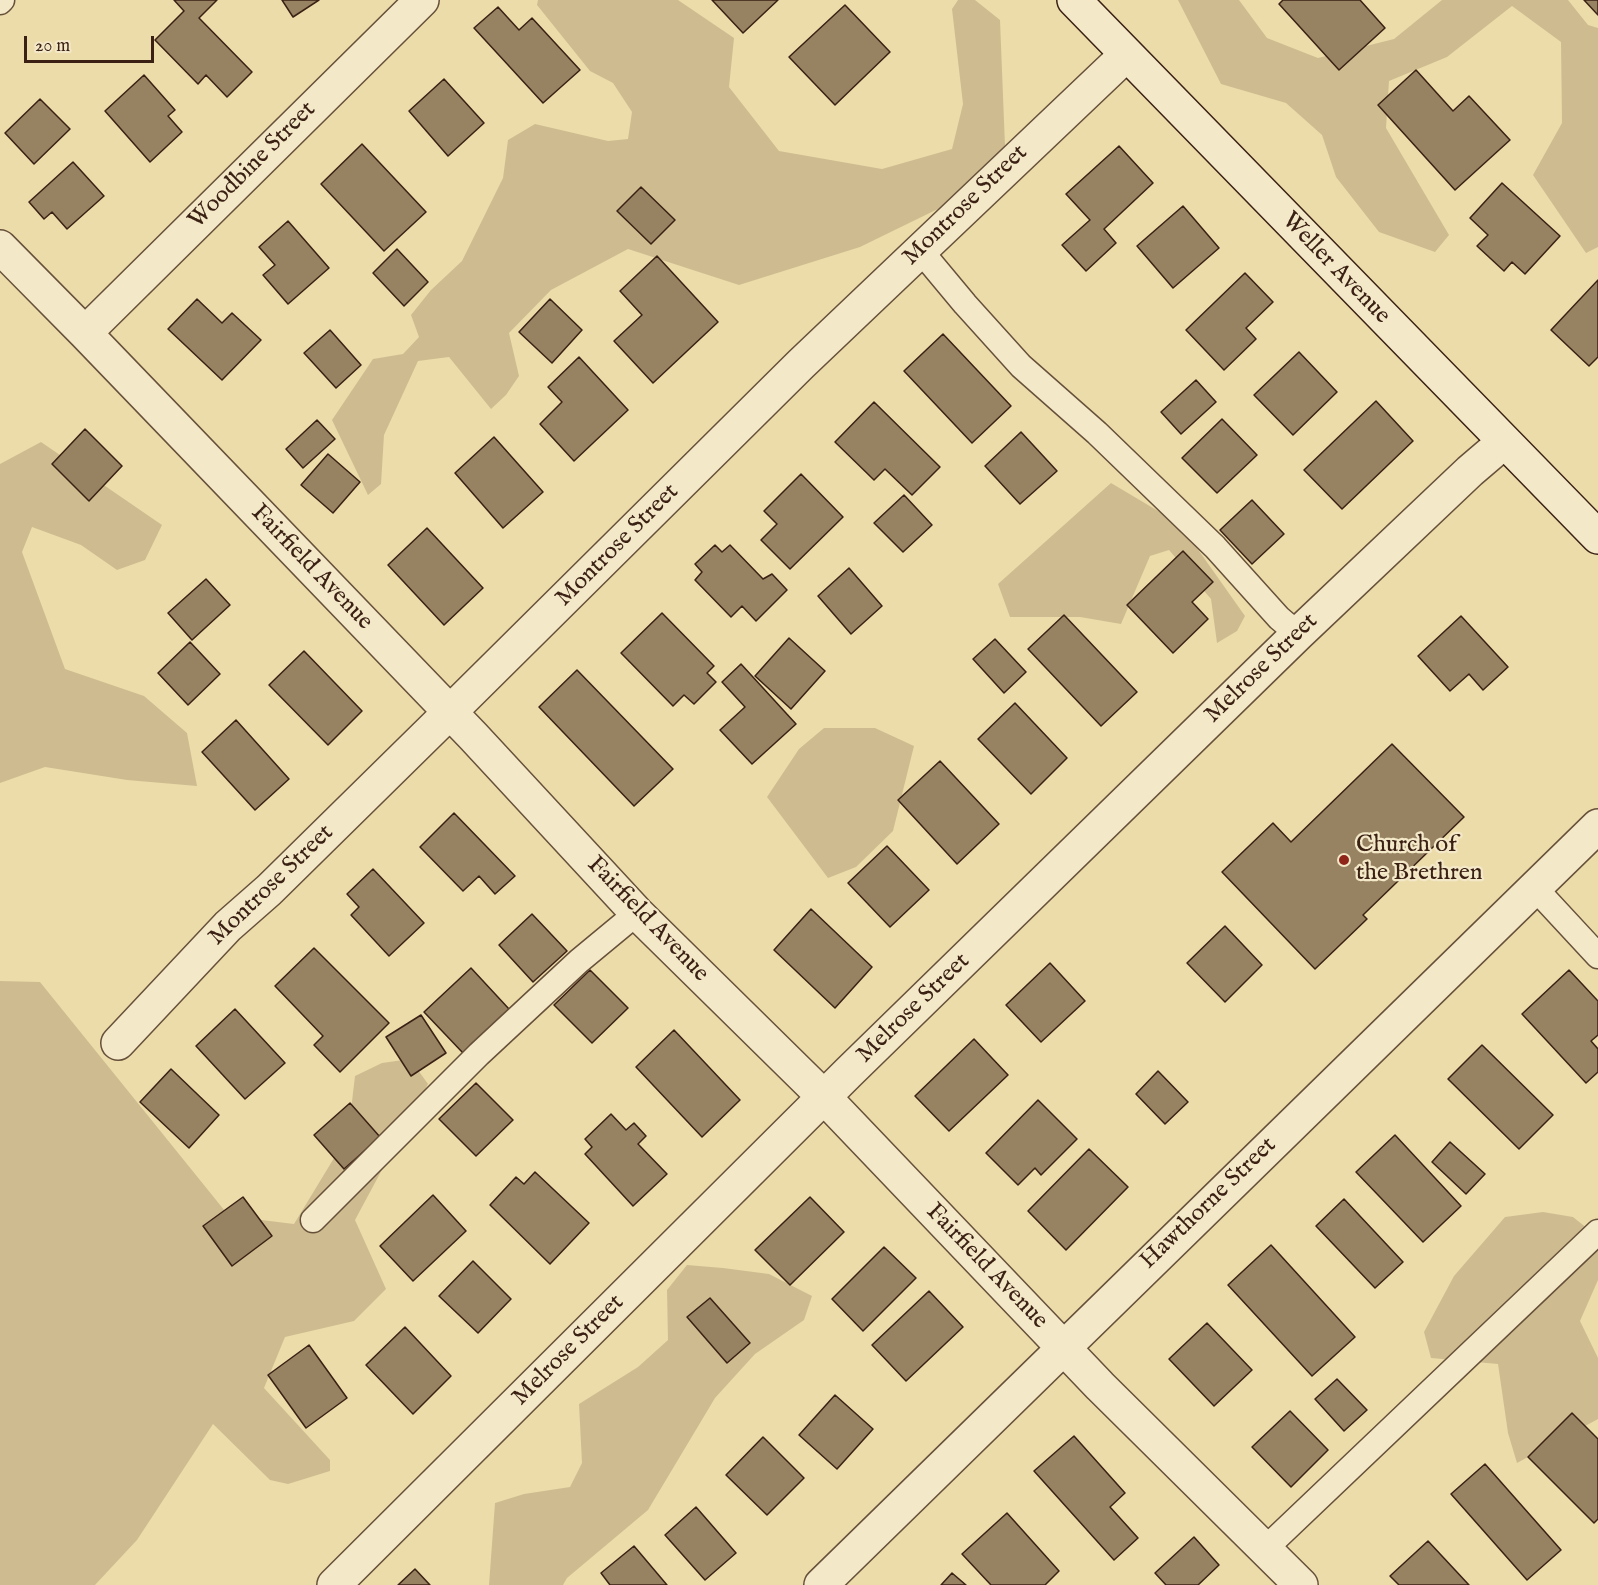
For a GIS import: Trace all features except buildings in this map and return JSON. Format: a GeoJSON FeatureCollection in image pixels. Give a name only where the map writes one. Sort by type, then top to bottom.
{"type":"FeatureCollection","features":[{"type":"Feature","properties":{"kind":"street","name":"Woodbine Street"},"geometry":{"type":"LineString","coordinates":[[85,333],[422,0]]}},
{"type":"Feature","properties":{"kind":"street","name":"Weller Avenue"},"geometry":{"type":"LineString","coordinates":[[1074,0],[1598,537]]}},
{"type":"Feature","properties":{"kind":"street","name":"Montrose Street"},"geometry":{"type":"LineString","coordinates":[[118,1043],[228,926],[269,890],[793,373],[1126,55]]}},
{"type":"Feature","properties":{"kind":"street","name":"Fairfield Avenue"},"geometry":{"type":"LineString","coordinates":[[0,247],[450,712],[637,913],[824,1097],[1100,1386],[1301,1585]]}},
{"type":"Feature","properties":{"kind":"street","name":"Melrose Street"},"geometry":{"type":"LineString","coordinates":[[334,1585],[824,1097],[1298,634],[1470,471],[1504,442]]}},
{"type":"Feature","properties":{"kind":"street","name":"Hawthorne Street"},"geometry":{"type":"LineString","coordinates":[[821,1585],[1598,825]]}},
{"type":"Feature","properties":{"kind":"lane"},"geometry":{"type":"LineString","coordinates":[[920,250],[1021,366],[1097,433],[1198,531],[1279,618],[1298,634]]}},
{"type":"Feature","properties":{"kind":"lane"},"geometry":{"type":"LineString","coordinates":[[1534,886],[1598,956]]}},
{"type":"Feature","properties":{"kind":"lane"},"geometry":{"type":"LineString","coordinates":[[313,1220],[479,1054],[579,961],[637,913]]}},
{"type":"Feature","properties":{"kind":"lane"},"geometry":{"type":"LineString","coordinates":[[1264,1549],[1598,1232]]}},
{"type":"Feature","properties":{"kind":"shaded area"},"geometry":{"type":"Polygon","coordinates":[[[538,0],[678,0],[734,38],[729,87],[779,151],[882,169],[952,149],[963,104],[952,9],[958,0],[975,0],[1000,20],[1005,146],[944,206],[860,247],[739,285],[628,249],[551,290],[509,333],[519,376],[506,395],[491,409],[449,357],[418,361],[384,435],[381,484],[368,495],[332,420],[373,359],[403,354],[419,337],[411,315],[431,290],[462,261],[503,178],[508,140],[535,124],[608,141],[628,139],[632,112],[613,83],[590,71],[537,5],[538,0]]]}},
{"type":"Feature","properties":{"kind":"shaded area"},"geometry":{"type":"Polygon","coordinates":[[[1178,0],[1239,0],[1267,38],[1318,58],[1394,39],[1442,0],[1568,0],[1588,25],[1598,28],[1598,247],[1586,253],[1533,175],[1562,123],[1561,42],[1512,6],[1447,57],[1389,81],[1386,128],[1449,235],[1435,252],[1379,232],[1336,177],[1322,135],[1286,103],[1221,84],[1178,0]]]}},
{"type":"Feature","properties":{"kind":"shaded area"},"geometry":{"type":"Polygon","coordinates":[[[41,442],[162,525],[145,560],[117,570],[81,545],[32,527],[22,552],[65,669],[144,696],[187,733],[197,786],[127,780],[45,767],[0,783],[0,464],[41,442]]]}},
{"type":"Feature","properties":{"kind":"shaded area"},"geometry":{"type":"Polygon","coordinates":[[[1111,483],[1180,524],[1245,616],[1237,631],[1217,643],[1211,599],[1169,550],[1150,556],[1121,624],[1080,617],[1010,617],[998,584],[1111,483]]]}},
{"type":"Feature","properties":{"kind":"shaded area"},"geometry":{"type":"Polygon","coordinates":[[[824,728],[875,728],[914,746],[893,831],[856,867],[828,878],[767,797],[799,749],[824,728]]]}},
{"type":"Feature","properties":{"kind":"shaded area"},"geometry":{"type":"Polygon","coordinates":[[[0,981],[40,982],[229,1216],[294,1224],[348,1135],[355,1076],[382,1063],[410,1059],[428,1084],[355,1220],[386,1289],[354,1321],[285,1337],[264,1388],[330,1460],[330,1471],[288,1484],[270,1480],[213,1424],[137,1540],[95,1585],[0,1585],[0,981]]]}},
{"type":"Feature","properties":{"kind":"shaded area"},"geometry":{"type":"Polygon","coordinates":[[[1543,1212],[1573,1217],[1598,1237],[1598,1280],[1580,1321],[1598,1358],[1598,1419],[1517,1463],[1508,1433],[1498,1364],[1431,1358],[1424,1332],[1454,1276],[1505,1217],[1543,1212]]]}},
{"type":"Feature","properties":{"kind":"shaded area"},"geometry":{"type":"Polygon","coordinates":[[[687,1265],[769,1274],[812,1296],[804,1320],[755,1354],[715,1398],[648,1510],[567,1578],[563,1585],[489,1585],[495,1503],[524,1494],[570,1487],[582,1463],[579,1404],[638,1367],[668,1340],[667,1290],[687,1265]]]}},
{"type":"Feature","properties":{"kind":"place","name":"Church of the Brethren"},"geometry":{"type":"Point","coordinates":[1344,860]}}]}
